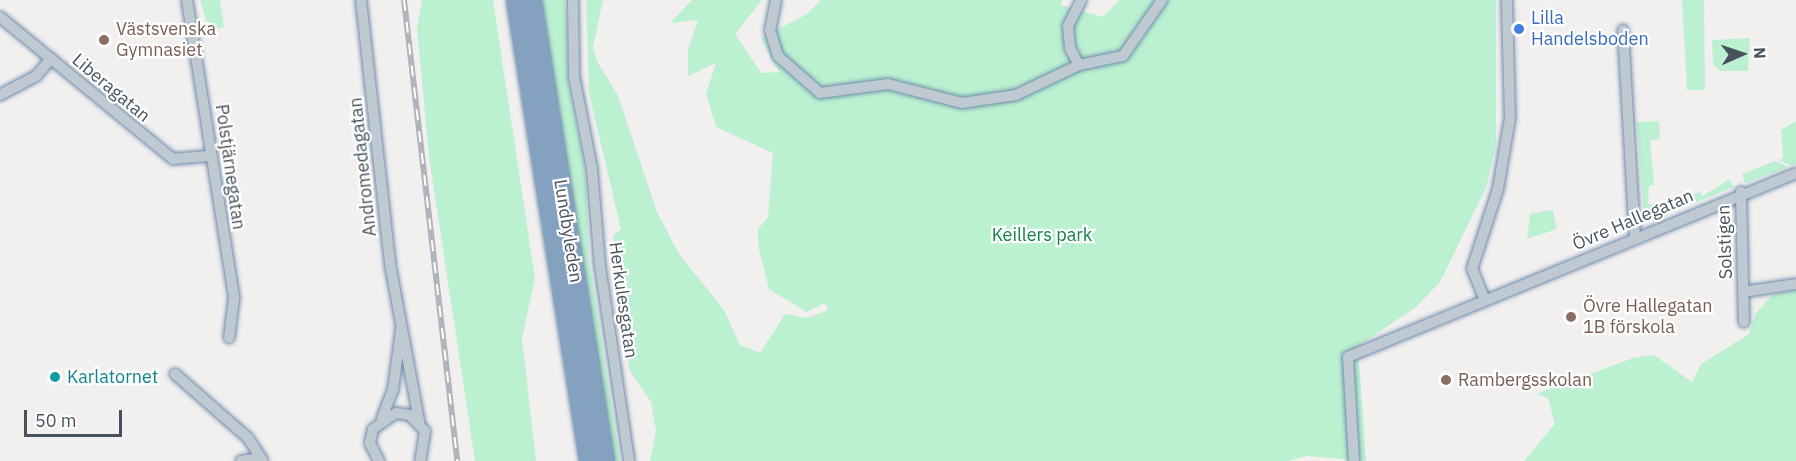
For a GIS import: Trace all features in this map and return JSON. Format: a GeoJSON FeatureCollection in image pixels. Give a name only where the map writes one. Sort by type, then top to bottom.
{"type":"FeatureCollection","features":[{"type":"Feature","properties":{"kind":"highway","name":"Lundbyleden"},"geometry":{"type":"LineString","coordinates":[[516,0],[589,461]]}},
{"type":"Feature","properties":{"kind":"highway","name":"Lundbyleden"},"geometry":{"type":"LineString","coordinates":[[532,0],[604,461]]}},
{"type":"Feature","properties":{"kind":"street","name":"Polstjärnegatan"},"geometry":{"type":"LineString","coordinates":[[187,0],[234,298],[229,338]]}},
{"type":"Feature","properties":{"kind":"street","name":"Andromedagatan"},"geometry":{"type":"LineString","coordinates":[[361,0],[401,330],[418,421],[426,438],[420,461]]}},
{"type":"Feature","properties":{"kind":"street","name":"Herkulesgatan"},"geometry":{"type":"LineString","coordinates":[[573,0],[574,76],[592,169],[600,266],[629,461]]}},
{"type":"Feature","properties":{"kind":"street"},"geometry":{"type":"LineString","coordinates":[[776,0],[770,30],[778,56],[820,93],[888,84],[930,98],[986,102],[1041,84],[1079,64],[1123,56],[1162,0]]}},
{"type":"Feature","properties":{"kind":"street"},"geometry":{"type":"LineString","coordinates":[[1079,64],[1068,32],[1081,0]]}},
{"type":"Feature","properties":{"kind":"street"},"geometry":{"type":"LineString","coordinates":[[1484,298],[1472,270],[1498,189],[1507,140],[1507,0]]}},
{"type":"Feature","properties":{"kind":"street","name":"Liberagatan"},"geometry":{"type":"LineString","coordinates":[[0,17],[172,159],[211,156]]}},
{"type":"Feature","properties":{"kind":"street"},"geometry":{"type":"LineString","coordinates":[[1623,30],[1635,237]]}},
{"type":"Feature","properties":{"kind":"street"},"geometry":{"type":"LineString","coordinates":[[0,94],[36,76],[51,58]]}},
{"type":"Feature","properties":{"kind":"street","name":"Övre Hallegatan"},"geometry":{"type":"LineString","coordinates":[[1354,461],[1348,357],[1741,192],[1796,173]]}},
{"type":"Feature","properties":{"kind":"street","name":"Solstigen"},"geometry":{"type":"LineString","coordinates":[[1741,192],[1744,321]]}},
{"type":"Feature","properties":{"kind":"street","name":"Solstigen"},"geometry":{"type":"LineString","coordinates":[[1743,292],[1796,284]]}},
{"type":"Feature","properties":{"kind":"street","name":"Andromedagatan"},"geometry":{"type":"LineString","coordinates":[[379,461],[370,436],[382,418],[393,390],[401,330]]}},
{"type":"Feature","properties":{"kind":"street"},"geometry":{"type":"LineString","coordinates":[[175,374],[248,438],[262,460],[241,461]]}},
{"type":"Feature","properties":{"kind":"street"},"geometry":{"type":"LineString","coordinates":[[382,418],[403,413],[418,421]]}},
{"type":"Feature","properties":{"kind":"green space"},"geometry":{"type":"Polygon","coordinates":[[[200,0],[220,0],[224,27],[212,30],[207,24],[200,0]]]}},
{"type":"Feature","properties":{"kind":"green space"},"geometry":{"type":"Polygon","coordinates":[[[422,0],[493,0],[535,278],[522,338],[536,461],[475,461],[429,157],[417,28],[422,0]]]}},
{"type":"Feature","properties":{"kind":"green space"},"geometry":{"type":"Polygon","coordinates":[[[539,0],[565,0],[568,83],[585,165],[589,258],[620,461],[612,461],[539,0]]]}},
{"type":"Feature","properties":{"kind":"green space","name":"Keillers park"},"geometry":{"type":"Polygon","coordinates":[[[586,0],[603,0],[593,47],[597,61],[618,96],[657,212],[679,254],[724,310],[740,345],[760,353],[785,314],[808,318],[828,310],[826,303],[806,312],[769,289],[758,245],[758,229],[768,217],[773,153],[716,127],[706,94],[716,63],[688,76],[688,50],[698,20],[670,23],[692,0],[762,0],[735,34],[761,73],[779,72],[761,38],[807,14],[821,0],[1063,0],[1061,5],[1103,17],[1119,0],[1496,0],[1496,145],[1486,188],[1440,282],[1416,307],[1358,346],[1366,461],[1307,456],[1288,461],[650,461],[656,431],[651,402],[629,370],[613,236],[621,229],[589,93],[586,0]]]}},
{"type":"Feature","properties":{"kind":"green space"},"geometry":{"type":"Polygon","coordinates":[[[1682,0],[1704,0],[1705,90],[1687,90],[1682,0]]]}},
{"type":"Feature","properties":{"kind":"green space"},"geometry":{"type":"Polygon","coordinates":[[[1750,38],[1748,71],[1720,71],[1713,64],[1712,40],[1750,38]]]}},
{"type":"Feature","properties":{"kind":"green space"},"geometry":{"type":"Polygon","coordinates":[[[1659,121],[1660,139],[1650,140],[1654,185],[1649,186],[1648,204],[1668,204],[1668,213],[1650,221],[1644,218],[1637,122],[1659,121]]]}},
{"type":"Feature","properties":{"kind":"green space"},"geometry":{"type":"Polygon","coordinates":[[[1796,121],[1796,164],[1790,165],[1778,160],[1783,158],[1781,130],[1796,121]]]}},
{"type":"Feature","properties":{"kind":"green space"},"geometry":{"type":"Polygon","coordinates":[[[1775,161],[1788,167],[1745,183],[1742,174],[1775,161]]]}},
{"type":"Feature","properties":{"kind":"green space"},"geometry":{"type":"Polygon","coordinates":[[[1729,179],[1734,187],[1669,213],[1671,203],[1700,192],[1703,196],[1729,179]]]}},
{"type":"Feature","properties":{"kind":"green space"},"geometry":{"type":"Polygon","coordinates":[[[1553,210],[1557,229],[1527,239],[1530,214],[1553,210]]]}},
{"type":"Feature","properties":{"kind":"green space"},"geometry":{"type":"Polygon","coordinates":[[[1796,290],[1796,461],[1524,461],[1555,424],[1548,398],[1536,394],[1633,358],[1654,355],[1692,382],[1701,364],[1749,334],[1756,313],[1772,295],[1796,290]]]}},
{"type":"Feature","properties":{"kind":"railway"},"geometry":{"type":"LineString","coordinates":[[404,0],[457,461]]}},
{"type":"Feature","properties":{"kind":"place","name":"Lilla Handelsboden"},"geometry":{"type":"Point","coordinates":[1519,29]}},
{"type":"Feature","properties":{"kind":"place","name":"Västsvenska Gymnasiet"},"geometry":{"type":"Point","coordinates":[104,40]}},
{"type":"Feature","properties":{"kind":"place","name":"Övre Hallegatan 1B förskola"},"geometry":{"type":"Point","coordinates":[1571,317]}},
{"type":"Feature","properties":{"kind":"place","name":"Karlatornet"},"geometry":{"type":"Point","coordinates":[55,377]}},
{"type":"Feature","properties":{"kind":"place","name":"Rambergsskolan"},"geometry":{"type":"Point","coordinates":[1446,380]}}]}
